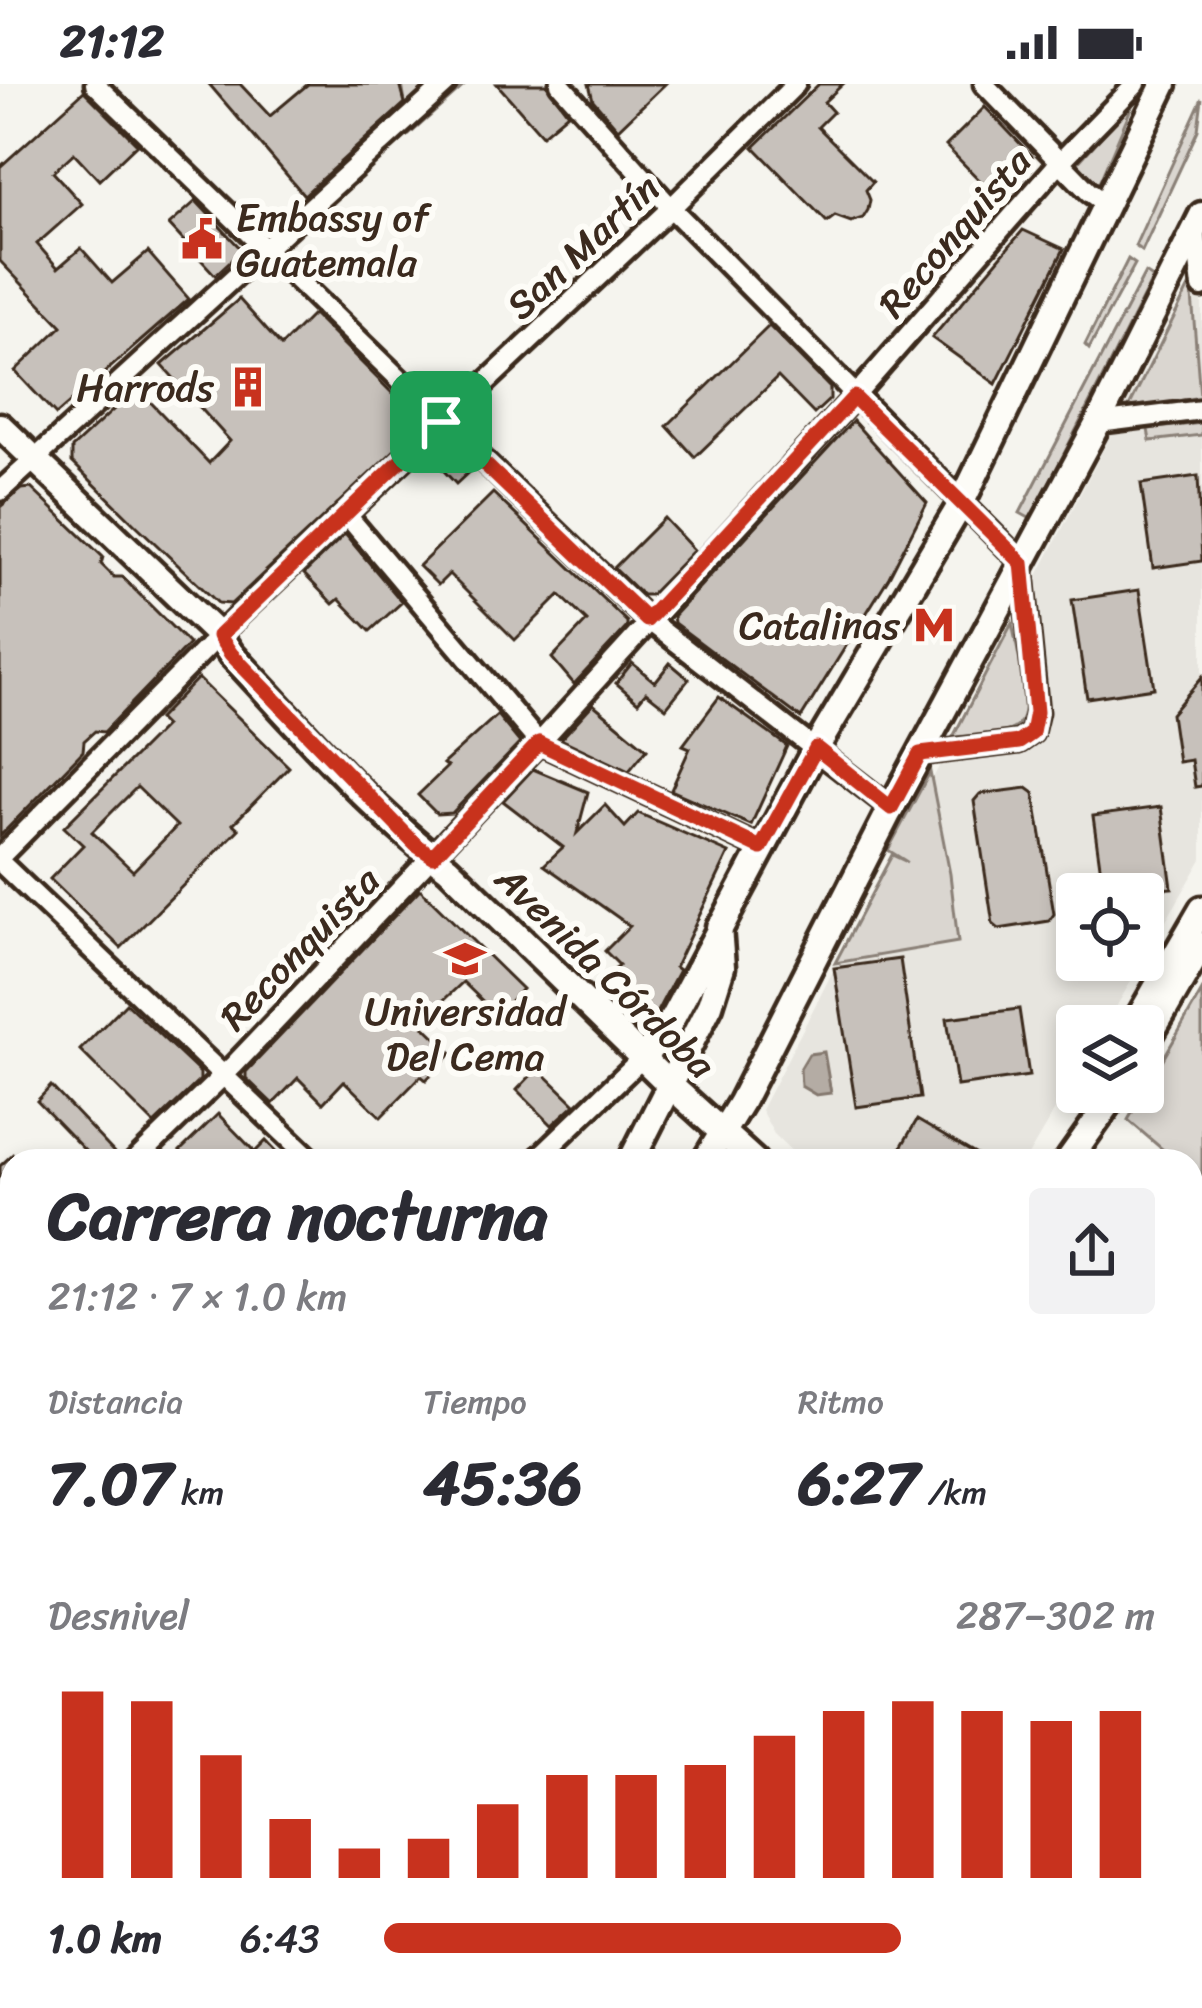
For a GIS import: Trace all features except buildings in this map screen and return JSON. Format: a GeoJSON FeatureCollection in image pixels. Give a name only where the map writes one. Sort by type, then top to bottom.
{"type":"FeatureCollection","features":[{"type":"Feature","properties":{"kind":"main road"},"geometry":{"type":"LineString","coordinates":[[642,1058],[665,1032],[816,748],[961,504],[1164,84]]}},
{"type":"Feature","properties":{"kind":"main road"},"geometry":{"type":"LineString","coordinates":[[713,1149],[1098,423],[1199,221]]}},
{"type":"Feature","properties":{"kind":"main road","name":"Avenida Córdoba"},"geometry":{"type":"LineString","coordinates":[[0,426],[219,636],[323,753],[416,845],[741,1149]]}},
{"type":"Feature","properties":{"kind":"main road"},"geometry":{"type":"LineString","coordinates":[[1146,1005],[1202,909]]}},
{"type":"Feature","properties":{"kind":"main road"},"geometry":{"type":"LineString","coordinates":[[638,1149],[710,1005],[722,967],[719,927]]}},
{"type":"Feature","properties":{"kind":"main road"},"geometry":{"type":"LineString","coordinates":[[1164,1011],[1202,945]]}},
{"type":"Feature","properties":{"kind":"main road"},"geometry":{"type":"LineString","coordinates":[[1071,1149],[1087,1113]]}},
{"type":"Feature","properties":{"kind":"main road"},"geometry":{"type":"LineString","coordinates":[[1075,1149],[1101,1113]]}},
{"type":"Feature","properties":{"kind":"street"},"geometry":{"type":"LineString","coordinates":[[95,84],[647,620],[891,808]]}},
{"type":"Feature","properties":{"kind":"street"},"geometry":{"type":"LineString","coordinates":[[0,491],[446,84]]}},
{"type":"Feature","properties":{"kind":"street"},"geometry":{"type":"LineString","coordinates":[[560,84],[671,208],[1022,563],[1036,712],[1032,733],[1019,742],[920,754]]}},
{"type":"Feature","properties":{"kind":"street","name":"San Martín"},"geometry":{"type":"LineString","coordinates":[[0,860],[345,513],[671,208],[796,84]]}},
{"type":"Feature","properties":{"kind":"street"},"geometry":{"type":"LineString","coordinates":[[984,84],[1059,163],[1107,205]]}},
{"type":"Feature","properties":{"kind":"street","name":"Reconquista"},"geometry":{"type":"LineString","coordinates":[[147,1149],[224,1075],[539,743],[1059,163],[1136,84]]}},
{"type":"Feature","properties":{"kind":"street"},"geometry":{"type":"LineString","coordinates":[[1199,221],[1202,287]]}},
{"type":"Feature","properties":{"kind":"street"},"geometry":{"type":"LineString","coordinates":[[1098,423],[1202,410]]}},
{"type":"Feature","properties":{"kind":"street"},"geometry":{"type":"LineString","coordinates":[[345,513],[539,743],[761,848]]}},
{"type":"Feature","properties":{"kind":"street"},"geometry":{"type":"LineString","coordinates":[[0,860],[301,1149]]}},
{"type":"Feature","properties":{"kind":"street"},"geometry":{"type":"LineString","coordinates":[[547,1149],[642,1058]]}},
{"type":"Feature","properties":{"kind":"shaded area"},"geometry":{"type":"Polygon","coordinates":[[[402,84],[466,84],[410,134],[402,84]]]}},
{"type":"Feature","properties":{"kind":"shaded area"},"geometry":{"type":"Polygon","coordinates":[[[1202,98],[1198,130],[1142,251],[1135,246],[1202,98]]]}},
{"type":"Feature","properties":{"kind":"shaded area"},"geometry":{"type":"Polygon","coordinates":[[[1135,99],[1099,183],[1092,184],[1076,165],[1135,99]]]}},
{"type":"Feature","properties":{"kind":"shaded area"},"geometry":{"type":"Polygon","coordinates":[[[1128,259],[1135,264],[1089,349],[1085,345],[1128,259]]]}},
{"type":"Feature","properties":{"kind":"shaded area"},"geometry":{"type":"Polygon","coordinates":[[[1202,259],[1202,859],[1164,924],[1164,873],[1056,873],[1056,981],[1131,981],[1117,1005],[1056,1005],[1056,1109],[1032,1149],[790,1149],[774,1134],[761,1110],[1202,259]]]}},
{"type":"Feature","properties":{"kind":"shaded area"},"geometry":{"type":"Polygon","coordinates":[[[1145,273],[1153,278],[1031,519],[1020,513],[1145,273]]]}},
{"type":"Feature","properties":{"kind":"shaded area"},"geometry":{"type":"Polygon","coordinates":[[[1191,283],[1200,397],[1128,410],[1128,409],[1191,283]]]}},
{"type":"Feature","properties":{"kind":"shaded area"},"geometry":{"type":"Polygon","coordinates":[[[1202,423],[1202,435],[1150,441],[1148,429],[1202,423]]]}},
{"type":"Feature","properties":{"kind":"shaded area"},"geometry":{"type":"Polygon","coordinates":[[[1012,623],[1024,706],[1018,725],[1005,732],[953,737],[1012,623]]]}},
{"type":"Feature","properties":{"kind":"shaded area"},"geometry":{"type":"Polygon","coordinates":[[[930,772],[958,942],[835,963],[892,855],[907,862],[888,850],[930,772]]]}},
{"type":"Feature","properties":{"kind":"shaded area"},"geometry":{"type":"Polygon","coordinates":[[[1202,991],[1202,1149],[1162,1149],[1128,1120],[1132,1113],[1164,1113],[1164,1057],[1202,991]]]}},
{"type":"Feature","properties":{"kind":"shaded area"},"geometry":{"type":"Polygon","coordinates":[[[824,1052],[831,1093],[816,1095],[801,1086],[800,1069],[809,1054],[824,1052]]]}},
{"type":"Feature","properties":{"kind":"place","name":"Embassy of Guatemala"},"geometry":{"type":"Point","coordinates":[202,239]}},
{"type":"Feature","properties":{"kind":"place","name":"Harrods"},"geometry":{"type":"Point","coordinates":[248,387]}},
{"type":"Feature","properties":{"kind":"place","name":"Catalinas"},"geometry":{"type":"Point","coordinates":[934,625]}},
{"type":"Feature","properties":{"kind":"place","name":"Universidad Del Cema"},"geometry":{"type":"Point","coordinates":[465,959]}},
{"type":"Feature","properties":{"kind":"route"},"geometry":{"type":"LineString","coordinates":[[854,397],[1022,563],[1036,712],[1032,733],[1019,742],[920,754],[891,808],[816,748],[761,848],[539,743],[433,856],[323,753],[219,636],[441,422],[647,620],[854,397]]}}]}
